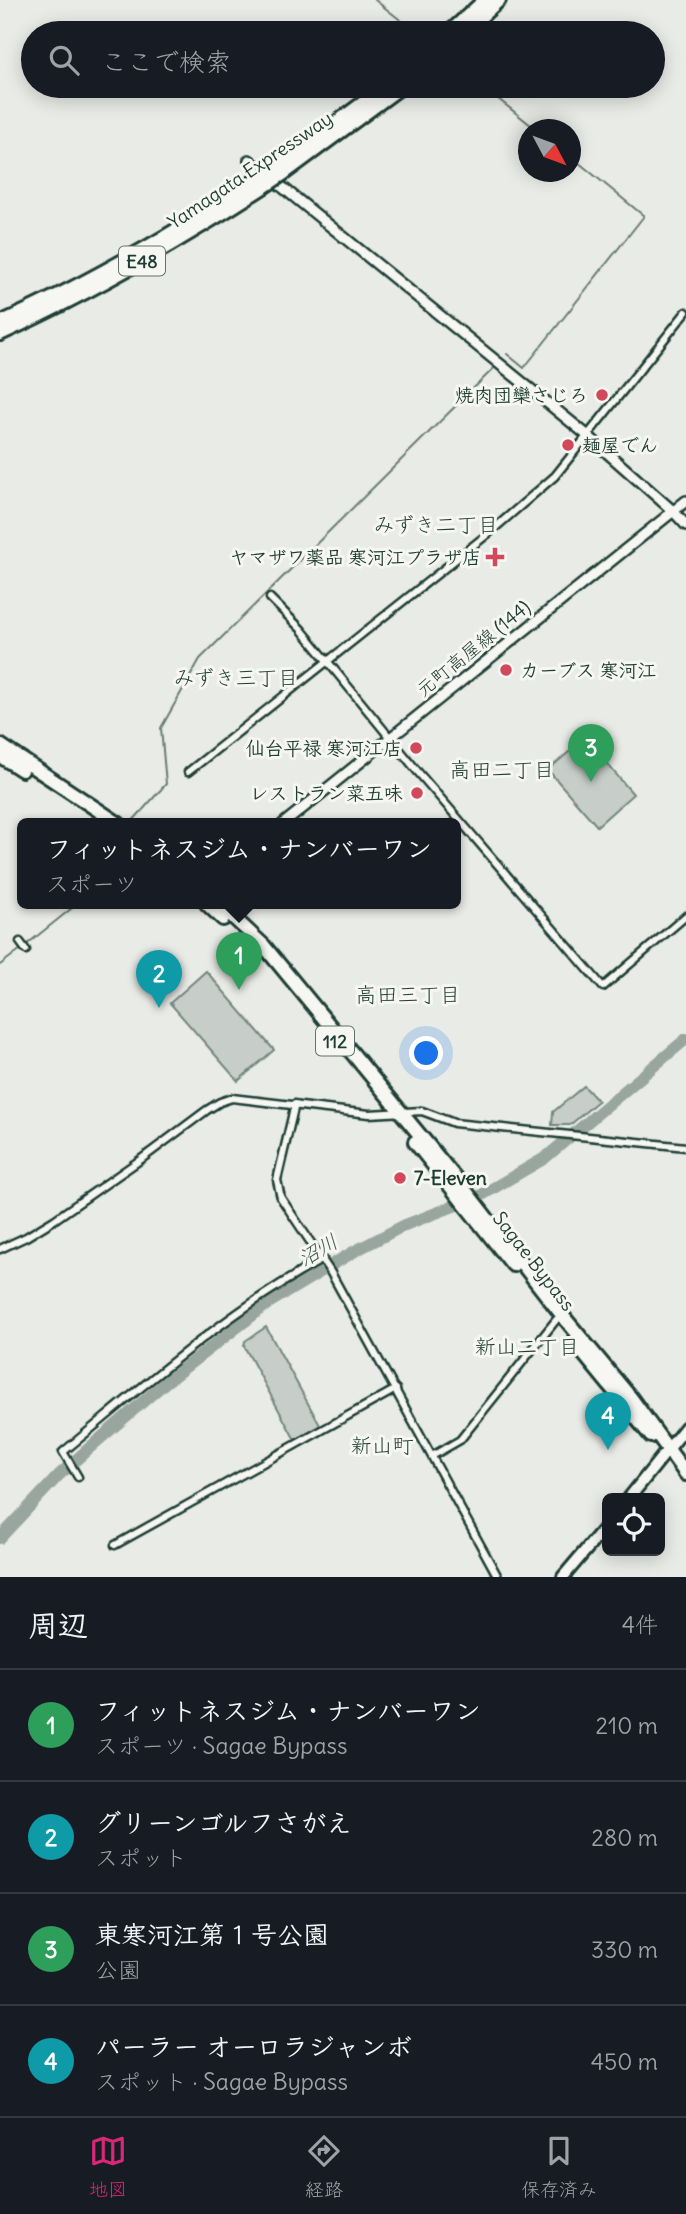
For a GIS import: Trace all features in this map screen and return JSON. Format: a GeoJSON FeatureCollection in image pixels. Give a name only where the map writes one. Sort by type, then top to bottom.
{"type":"FeatureCollection","features":[{"type":"Feature","properties":{"kind":"highway"},"geometry":{"type":"LineString","coordinates":[[462,21],[485,0]]}},
{"type":"Feature","properties":{"kind":"highway"},"geometry":{"type":"LineString","coordinates":[[476,21],[499,0]]}},
{"type":"Feature","properties":{"kind":"highway","name":"Yamagata Expressway"},"geometry":{"type":"LineString","coordinates":[[279,171],[371,98]]}},
{"type":"Feature","properties":{"kind":"highway","name":"Yamagata Expressway"},"geometry":{"type":"LineString","coordinates":[[0,334],[7,323],[261,183],[385,98]]}},
{"type":"Feature","properties":{"kind":"highway"},"geometry":{"type":"LineString","coordinates":[[0,746],[111,818]]}},
{"type":"Feature","properties":{"kind":"highway"},"geometry":{"type":"LineString","coordinates":[[0,756],[96,818]]}},
{"type":"Feature","properties":{"kind":"highway","name":"Sagae Bypass"},"geometry":{"type":"LineString","coordinates":[[212,909],[259,952],[396,1113]]}},
{"type":"Feature","properties":{"kind":"highway","name":"Sagae Bypass"},"geometry":{"type":"LineString","coordinates":[[224,909],[264,947],[456,1187],[631,1398],[686,1474]]}},
{"type":"Feature","properties":{"kind":"highway","name":"Sagae Bypass"},"geometry":{"type":"LineString","coordinates":[[478,1214],[556,1320],[644,1429],[667,1451]]}},
{"type":"Feature","properties":{"kind":"main road"},"geometry":{"type":"LineString","coordinates":[[633,1493],[686,1427]]}},
{"type":"Feature","properties":{"kind":"main road"},"geometry":{"type":"LineString","coordinates":[[563,1577],[602,1531]]}},
{"type":"Feature","properties":{"kind":"street"},"geometry":{"type":"LineString","coordinates":[[249,160],[587,435],[686,525]]}},
{"type":"Feature","properties":{"kind":"street"},"geometry":{"type":"LineString","coordinates":[[188,772],[489,533],[555,476],[686,312]]}},
{"type":"Feature","properties":{"kind":"street","name":"元町高屋線 (144)"},"geometry":{"type":"LineString","coordinates":[[290,818],[686,501]]}},
{"type":"Feature","properties":{"kind":"street"},"geometry":{"type":"LineString","coordinates":[[270,598],[301,629],[458,818]]}},
{"type":"Feature","properties":{"kind":"street"},"geometry":{"type":"LineString","coordinates":[[461,821],[603,987],[686,916]]}},
{"type":"Feature","properties":{"kind":"street"},"geometry":{"type":"LineString","coordinates":[[20,942],[26,950]]}},
{"type":"Feature","properties":{"kind":"street"},"geometry":{"type":"LineString","coordinates":[[0,1249],[26,1237],[76,1205],[220,1102],[232,1098],[369,1114],[422,1111],[454,1123],[686,1147]]}},
{"type":"Feature","properties":{"kind":"street"},"geometry":{"type":"LineString","coordinates":[[295,1104],[277,1189],[331,1273],[498,1577]]}},
{"type":"Feature","properties":{"kind":"street"},"geometry":{"type":"LineString","coordinates":[[78,1477],[63,1452],[186,1352],[285,1280],[323,1259]]}},
{"type":"Feature","properties":{"kind":"street"},"geometry":{"type":"LineString","coordinates":[[432,1456],[460,1440],[556,1320]]}},
{"type":"Feature","properties":{"kind":"street"},"geometry":{"type":"LineString","coordinates":[[115,1545],[396,1389]]}},
{"type":"Feature","properties":{"kind":"shaded area"},"geometry":{"type":"Polygon","coordinates":[[[585,738],[633,794],[597,826],[548,770],[585,738]]]}},
{"type":"Feature","properties":{"kind":"shaded area"},"geometry":{"type":"Polygon","coordinates":[[[206,971],[274,1050],[238,1081],[170,1003],[206,971]]]}},
{"type":"Feature","properties":{"kind":"shaded area"},"geometry":{"type":"Polygon","coordinates":[[[584,1086],[598,1101],[570,1125],[552,1125],[553,1112],[584,1086]]]}},
{"type":"Feature","properties":{"kind":"shaded area"},"geometry":{"type":"Polygon","coordinates":[[[266,1327],[321,1427],[295,1440],[244,1346],[245,1341],[266,1327]]]}},
{"type":"Feature","properties":{"kind":"waterway"},"geometry":{"type":"LineString","coordinates":[[375,0],[402,21]]}},
{"type":"Feature","properties":{"kind":"waterway"},"geometry":{"type":"LineString","coordinates":[[497,98],[523,119]]}},
{"type":"Feature","properties":{"kind":"waterway"},"geometry":{"type":"LineString","coordinates":[[507,354],[524,368],[644,216],[581,164]]}},
{"type":"Feature","properties":{"kind":"waterway"},"geometry":{"type":"LineString","coordinates":[[135,818],[166,784],[161,728],[200,659],[493,369]]}},
{"type":"Feature","properties":{"kind":"waterway"},"geometry":{"type":"LineString","coordinates":[[26,945],[71,909]]}},
{"type":"Feature","properties":{"kind":"waterway"},"geometry":{"type":"LineString","coordinates":[[0,965],[21,949]]}},
{"type":"Feature","properties":{"kind":"waterway","name":"沼川"},"geometry":{"type":"LineString","coordinates":[[0,1538],[59,1475],[95,1443],[166,1382],[270,1302],[355,1251],[405,1225],[480,1196],[545,1158],[686,1039]]}},
{"type":"Feature","properties":{"kind":"place","name":"焼肉団欒さじろ"},"geometry":{"type":"Point","coordinates":[602,395]}},
{"type":"Feature","properties":{"kind":"place","name":"麺屋でん"},"geometry":{"type":"Point","coordinates":[568,445]}},
{"type":"Feature","properties":{"kind":"place","name":"ヤマザワ薬品 寒河江プラザ店"},"geometry":{"type":"Point","coordinates":[495,557]}},
{"type":"Feature","properties":{"kind":"place","name":"カーブス 寒河江"},"geometry":{"type":"Point","coordinates":[506,670]}},
{"type":"Feature","properties":{"kind":"place","name":"仙台平禄 寒河江店"},"geometry":{"type":"Point","coordinates":[416,748]}},
{"type":"Feature","properties":{"kind":"place","name":"東寒河江第１号公園"},"geometry":{"type":"Point","coordinates":[591,782]}},
{"type":"Feature","properties":{"kind":"place","name":"レストラン菜五味"},"geometry":{"type":"Point","coordinates":[417,793]}},
{"type":"Feature","properties":{"kind":"place","name":"フィットネスジム・ナンバーワン"},"geometry":{"type":"Point","coordinates":[239,990]}},
{"type":"Feature","properties":{"kind":"place","name":"グリーンゴルフさがえ"},"geometry":{"type":"Point","coordinates":[159,1008]}},
{"type":"Feature","properties":{"kind":"place","name":"7-Eleven"},"geometry":{"type":"Point","coordinates":[400,1178]}},
{"type":"Feature","properties":{"kind":"place","name":"パーラー オーロラジャンボ"},"geometry":{"type":"Point","coordinates":[608,1450]}},
{"type":"Feature","properties":{"kind":"district","name":"みずき二丁目"},"geometry":{"type":"Point","coordinates":[436,524]}},
{"type":"Feature","properties":{"kind":"district","name":"みずき三丁目"},"geometry":{"type":"Point","coordinates":[236,677]}},
{"type":"Feature","properties":{"kind":"district","name":"高田二丁目"},"geometry":{"type":"Point","coordinates":[502,769]}},
{"type":"Feature","properties":{"kind":"district","name":"高田三丁目"},"geometry":{"type":"Point","coordinates":[408,994]}},
{"type":"Feature","properties":{"kind":"district","name":"新山二丁目"},"geometry":{"type":"Point","coordinates":[527,1346]}},
{"type":"Feature","properties":{"kind":"district","name":"新山町"},"geometry":{"type":"Point","coordinates":[382,1445]}}]}
